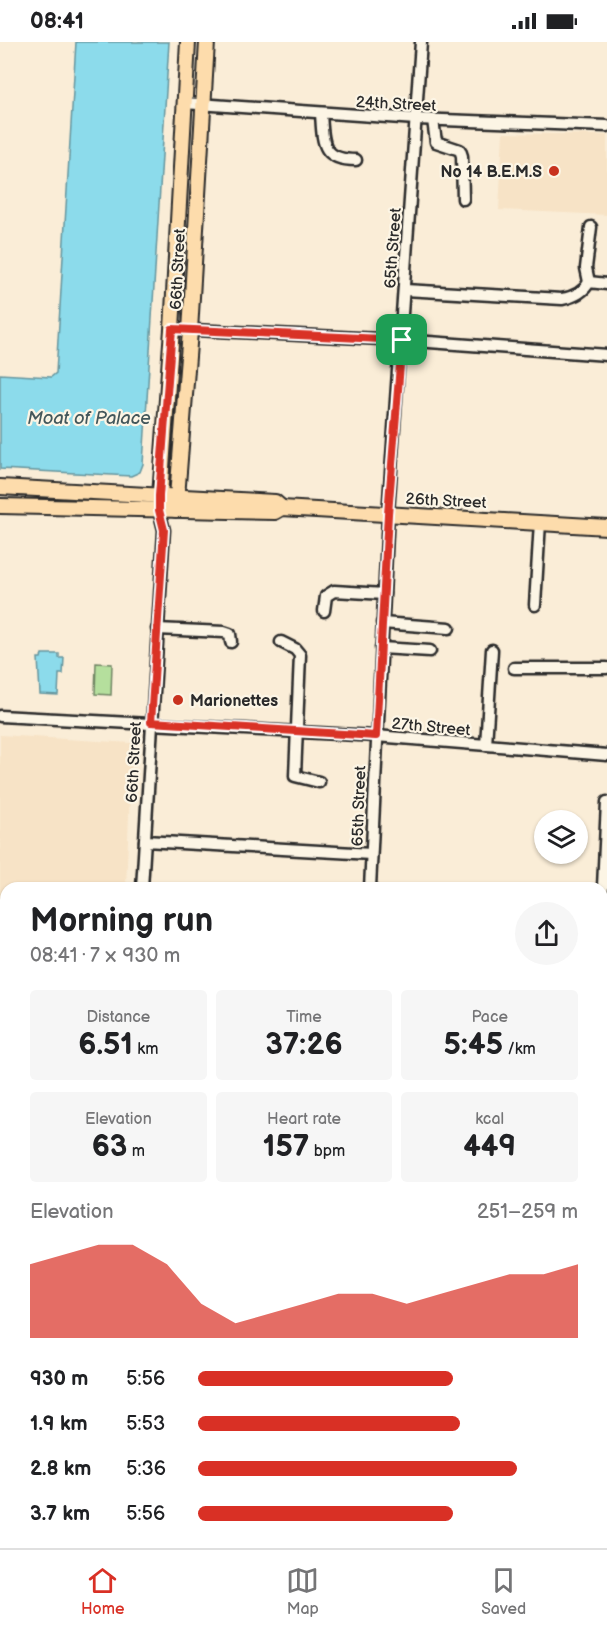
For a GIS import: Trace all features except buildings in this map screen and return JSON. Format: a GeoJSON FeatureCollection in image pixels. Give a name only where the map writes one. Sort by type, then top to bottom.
{"type":"FeatureCollection","features":[{"type":"Feature","properties":{"kind":"main road","name":"66th Street"},"geometry":{"type":"LineString","coordinates":[[159,503],[172,329],[188,42]]}},
{"type":"Feature","properties":{"kind":"main road","name":"66th Street"},"geometry":{"type":"LineString","coordinates":[[176,504],[190,331],[207,42]]}},
{"type":"Feature","properties":{"kind":"main road","name":"26th Street"},"geometry":{"type":"LineString","coordinates":[[0,487],[159,503],[275,502],[282,508],[607,527]]}},
{"type":"Feature","properties":{"kind":"main road","name":"26th Street"},"geometry":{"type":"LineString","coordinates":[[0,506],[159,503]]}},
{"type":"Feature","properties":{"kind":"street","name":"65th Street"},"geometry":{"type":"LineString","coordinates":[[370,882],[388,514],[402,340],[421,42]]}},
{"type":"Feature","properties":{"kind":"street","name":"24th Street"},"geometry":{"type":"LineString","coordinates":[[184,103],[433,120],[607,126]]}},
{"type":"Feature","properties":{"kind":"street"},"geometry":{"type":"LineString","coordinates":[[321,113],[322,137],[329,153],[341,158],[356,160]]}},
{"type":"Feature","properties":{"kind":"street"},"geometry":{"type":"LineString","coordinates":[[433,120],[436,142],[460,150],[463,200]]}},
{"type":"Feature","properties":{"kind":"street"},"geometry":{"type":"LineString","coordinates":[[405,290],[562,299],[573,297],[585,289],[589,282],[586,268],[591,228]]}},
{"type":"Feature","properties":{"kind":"street"},"geometry":{"type":"LineString","coordinates":[[589,282],[607,284]]}},
{"type":"Feature","properties":{"kind":"street"},"geometry":{"type":"LineString","coordinates":[[172,329],[402,340],[607,355]]}},
{"type":"Feature","properties":{"kind":"street","name":"66th Street"},"geometry":{"type":"LineString","coordinates":[[142,882],[164,530],[159,503]]}},
{"type":"Feature","properties":{"kind":"street","name":"66th Street"},"geometry":{"type":"LineString","coordinates":[[164,530],[176,504]]}},
{"type":"Feature","properties":{"kind":"street"},"geometry":{"type":"LineString","coordinates":[[535,605],[540,522]]}},
{"type":"Feature","properties":{"kind":"street"},"geometry":{"type":"LineString","coordinates":[[324,611],[326,596],[333,591],[384,594]]}},
{"type":"Feature","properties":{"kind":"street"},"geometry":{"type":"LineString","coordinates":[[382,623],[449,628]]}},
{"type":"Feature","properties":{"kind":"street"},"geometry":{"type":"LineString","coordinates":[[157,629],[224,632],[230,634],[231,642]]}},
{"type":"Feature","properties":{"kind":"street"},"geometry":{"type":"LineString","coordinates":[[281,642],[298,651],[300,655],[295,776],[319,782]]}},
{"type":"Feature","properties":{"kind":"street"},"geometry":{"type":"LineString","coordinates":[[381,648],[430,651]]}},
{"type":"Feature","properties":{"kind":"street"},"geometry":{"type":"LineString","coordinates":[[486,745],[492,650]]}},
{"type":"Feature","properties":{"kind":"street"},"geometry":{"type":"LineString","coordinates":[[514,668],[607,669]]}},
{"type":"Feature","properties":{"kind":"street","name":"27th Street"},"geometry":{"type":"LineString","coordinates":[[0,716],[151,722],[376,736],[607,755]]}},
{"type":"Feature","properties":{"kind":"street"},"geometry":{"type":"LineString","coordinates":[[603,882],[607,802]]}},
{"type":"Feature","properties":{"kind":"street"},"geometry":{"type":"LineString","coordinates":[[145,841],[371,854]]}},
{"type":"Feature","properties":{"kind":"shaded area","name":"No 14 B.E.M.S"},"geometry":{"type":"Polygon","coordinates":[[[503,133],[607,135],[607,215],[499,210],[503,133]]]}},
{"type":"Feature","properties":{"kind":"shaded area"},"geometry":{"type":"Polygon","coordinates":[[[0,735],[132,743],[126,882],[0,882],[0,735]]]}},
{"type":"Feature","properties":{"kind":"green space"},"geometry":{"type":"Polygon","coordinates":[[[96,663],[112,664],[111,695],[95,694],[96,663]]]}},
{"type":"Feature","properties":{"kind":"water","name":"Moat of Palace"},"geometry":{"type":"Polygon","coordinates":[[[76,42],[169,42],[143,464],[140,472],[131,476],[0,469],[0,374],[51,377],[56,373],[76,42]]]}},
{"type":"Feature","properties":{"kind":"water"},"geometry":{"type":"Polygon","coordinates":[[[42,654],[59,654],[59,658],[64,658],[63,674],[59,674],[58,695],[40,694],[38,658],[41,658],[42,654]]]}},
{"type":"Feature","properties":{"kind":"place","name":"No 14 B.E.M.S"},"geometry":{"type":"Point","coordinates":[554,171]}},
{"type":"Feature","properties":{"kind":"place","name":"Marionettes"},"geometry":{"type":"Point","coordinates":[178,700]}},
{"type":"Feature","properties":{"kind":"route"},"geometry":{"type":"LineString","coordinates":[[172,329],[402,340],[388,514],[376,736],[151,722],[164,530],[159,510],[159,496],[172,329]]}}]}
